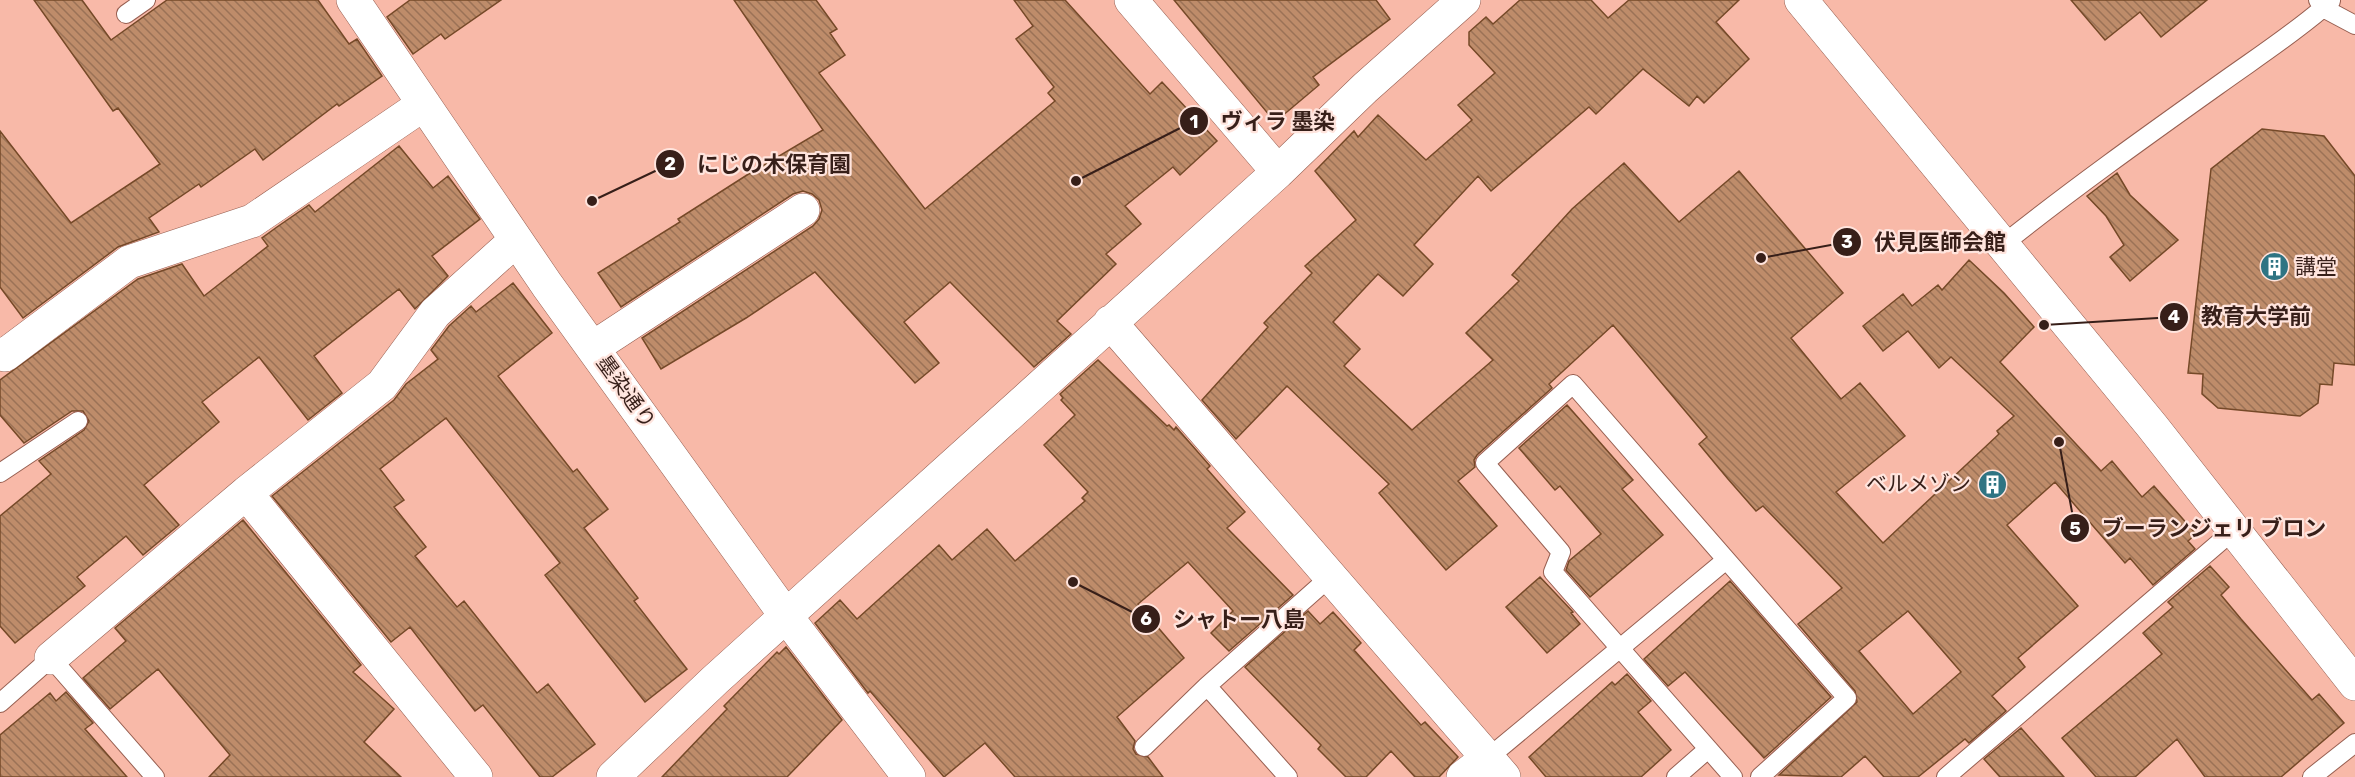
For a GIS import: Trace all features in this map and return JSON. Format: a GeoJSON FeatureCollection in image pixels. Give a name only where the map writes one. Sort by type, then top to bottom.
{"type":"FeatureCollection","features":[{"type":"Feature","properties":{"kind":"street","name":"墨染通り"},"geometry":{"type":"LineString","coordinates":[[353,0],[516,240],[786,616],[909,777]]}},
{"type":"Feature","properties":{"kind":"street"},"geometry":{"type":"LineString","coordinates":[[1131,0],[1278,172]]}},
{"type":"Feature","properties":{"kind":"street"},"geometry":{"type":"LineString","coordinates":[[613,777],[786,616],[1278,172],[1365,88],[1464,0]]}},
{"type":"Feature","properties":{"kind":"street"},"geometry":{"type":"LineString","coordinates":[[1801,0],[2001,246],[2152,426],[2355,684]]}},
{"type":"Feature","properties":{"kind":"street"},"geometry":{"type":"LineString","coordinates":[[0,354],[5,355],[129,262],[252,221],[424,104]]}},
{"type":"Feature","properties":{"kind":"street"},"geometry":{"type":"LineString","coordinates":[[594,347],[803,210]]}},
{"type":"Feature","properties":{"kind":"street"},"geometry":{"type":"LineString","coordinates":[[51,658],[246,493],[382,385],[435,313],[516,240]]}},
{"type":"Feature","properties":{"kind":"street"},"geometry":{"type":"LineString","coordinates":[[1110,322],[1330,577],[1485,771]]}},
{"type":"Feature","properties":{"kind":"street"},"geometry":{"type":"LineString","coordinates":[[246,493],[476,777]]}},
{"type":"Feature","properties":{"kind":"street"},"geometry":{"type":"LineString","coordinates":[[786,616],[830,601]]}},
{"type":"Feature","properties":{"kind":"lane"},"geometry":{"type":"LineString","coordinates":[[126,14],[146,0]]}},
{"type":"Feature","properties":{"kind":"lane"},"geometry":{"type":"LineString","coordinates":[[2001,246],[2059,200],[2233,74],[2289,38],[2325,3],[2355,25]]}},
{"type":"Feature","properties":{"kind":"lane"},"geometry":{"type":"LineString","coordinates":[[1733,777],[1553,572],[1561,552],[1485,464],[1573,384],[1847,698],[1760,777]]}},
{"type":"Feature","properties":{"kind":"lane"},"geometry":{"type":"LineString","coordinates":[[0,473],[78,421]]}},
{"type":"Feature","properties":{"kind":"lane"},"geometry":{"type":"LineString","coordinates":[[1946,777],[2234,530]]}},
{"type":"Feature","properties":{"kind":"lane"},"geometry":{"type":"LineString","coordinates":[[1485,771],[1620,648],[1726,560]]}},
{"type":"Feature","properties":{"kind":"lane"},"geometry":{"type":"LineString","coordinates":[[1144,747],[1207,686],[1330,577]]}},
{"type":"Feature","properties":{"kind":"lane"},"geometry":{"type":"LineString","coordinates":[[0,703],[51,658],[155,777]]}},
{"type":"Feature","properties":{"kind":"lane"},"geometry":{"type":"LineString","coordinates":[[1207,686],[1288,777]]}},
{"type":"Feature","properties":{"kind":"lane"},"geometry":{"type":"LineString","coordinates":[[2312,777],[2355,743]]}},
{"type":"Feature","properties":{"kind":"lane"},"geometry":{"type":"LineString","coordinates":[[1676,777],[1708,749]]}},
{"type":"Feature","properties":{"kind":"building"},"geometry":{"type":"Polygon","coordinates":[[[34,0],[82,0],[111,40],[167,0],[318,0],[349,44],[357,39],[382,76],[339,106],[337,104],[263,160],[255,149],[201,187],[199,184],[149,218],[159,232],[118,247],[23,318],[0,287],[0,131],[71,223],[160,164],[118,108],[113,111],[34,0]]]}},
{"type":"Feature","properties":{"kind":"building"},"geometry":{"type":"Polygon","coordinates":[[[410,0],[501,0],[445,39],[441,34],[413,54],[387,17],[410,0]]]}},
{"type":"Feature","properties":{"kind":"building"},"geometry":{"type":"Polygon","coordinates":[[[734,0],[816,0],[837,29],[830,33],[845,55],[819,73],[925,209],[1055,101],[1048,93],[1054,87],[1016,39],[1033,26],[1014,0],[1065,0],[1150,94],[1162,82],[1217,141],[1180,175],[1173,167],[1125,206],[1141,224],[1106,254],[1116,264],[1057,321],[1071,334],[1034,367],[950,282],[904,322],[939,363],[915,383],[815,272],[746,318],[661,369],[642,338],[813,226],[822,210],[819,200],[812,194],[803,191],[793,194],[621,307],[598,273],[680,222],[678,219],[747,175],[823,130],[734,0]]]}},
{"type":"Feature","properties":{"kind":"building"},"geometry":{"type":"Polygon","coordinates":[[[1174,0],[1376,0],[1390,19],[1313,77],[1319,85],[1275,122],[1174,0]]]}},
{"type":"Feature","properties":{"kind":"building"},"geometry":{"type":"Polygon","coordinates":[[[1520,0],[1591,0],[1608,18],[1629,0],[1739,0],[1716,22],[1749,59],[1704,103],[1697,96],[1689,106],[1643,69],[1596,114],[1589,107],[1491,191],[1478,176],[1414,245],[1433,264],[1403,296],[1378,274],[1333,322],[1360,349],[1344,366],[1412,430],[1493,360],[1466,333],[1519,281],[1512,275],[1572,209],[1624,163],[1679,222],[1739,171],[1843,293],[1791,338],[1841,399],[1860,383],[1905,436],[1836,492],[1883,543],[1999,434],[1997,431],[2014,416],[1951,357],[1939,368],[1908,331],[1883,351],[1863,326],[1903,294],[1912,306],[1938,285],[1942,290],[1969,260],[2004,293],[2034,327],[2000,362],[2101,471],[2112,461],[2142,497],[2154,486],[2196,534],[2188,541],[2195,549],[2153,585],[2130,558],[2125,563],[2055,482],[2007,525],[2078,606],[2018,658],[2025,667],[1992,696],[2006,711],[1969,743],[1965,739],[1918,777],[1884,777],[1865,756],[1841,777],[1779,775],[1857,702],[1855,691],[1798,624],[1842,588],[1763,506],[1756,511],[1728,479],[1699,444],[1707,437],[1613,325],[1549,384],[1552,388],[1477,455],[1474,460],[1475,467],[1458,481],[1497,526],[1446,570],[1379,493],[1389,484],[1287,386],[1236,439],[1202,400],[1268,327],[1264,323],[1312,273],[1305,266],[1356,220],[1315,171],[1354,131],[1358,137],[1378,115],[1426,160],[1472,120],[1458,105],[1495,73],[1469,45],[1469,32],[1486,17],[1493,24],[1520,0]],[[1908,611],[1859,651],[1913,714],[1961,672],[1908,611]]]}},
{"type":"Feature","properties":{"kind":"building"},"geometry":{"type":"Polygon","coordinates":[[[2071,0],[2207,0],[2161,37],[2140,12],[2105,40],[2071,0]]]}},
{"type":"Feature","properties":{"kind":"building","name":"講堂"},"geometry":{"type":"Polygon","coordinates":[[[2262,129],[2324,136],[2355,176],[2355,365],[2334,363],[2332,385],[2320,384],[2318,403],[2300,416],[2218,408],[2202,394],[2203,374],[2188,373],[2211,169],[2262,129]]]}},
{"type":"Feature","properties":{"kind":"building"},"geometry":{"type":"Polygon","coordinates":[[[399,146],[433,188],[448,176],[480,219],[432,256],[448,276],[415,309],[399,289],[314,356],[342,393],[308,420],[259,357],[202,402],[219,422],[144,485],[179,525],[143,555],[126,536],[77,577],[85,586],[15,643],[0,626],[0,516],[51,474],[39,461],[84,430],[89,421],[83,411],[72,411],[24,443],[0,415],[0,380],[138,279],[182,264],[204,296],[268,246],[262,238],[309,205],[315,212],[399,146]]]}},
{"type":"Feature","properties":{"kind":"building"},"geometry":{"type":"Polygon","coordinates":[[[2117,173],[2130,195],[2178,240],[2130,281],[2110,257],[2124,245],[2106,216],[2087,196],[2117,173]]]}},
{"type":"Feature","properties":{"kind":"building"},"geometry":{"type":"Polygon","coordinates":[[[513,283],[552,333],[498,376],[573,472],[577,469],[608,509],[584,528],[638,598],[634,601],[687,669],[645,702],[545,575],[560,563],[446,418],[380,469],[404,500],[394,507],[426,547],[415,556],[457,607],[464,601],[537,693],[548,684],[595,744],[552,777],[540,777],[483,705],[475,711],[410,627],[391,642],[272,496],[394,400],[406,384],[438,359],[431,350],[449,326],[471,306],[476,312],[513,283]]]}},
{"type":"Feature","properties":{"kind":"building"},"geometry":{"type":"Polygon","coordinates":[[[1098,360],[1167,426],[1169,425],[1174,430],[1176,427],[1210,466],[1207,469],[1245,512],[1227,528],[1293,595],[1229,651],[1211,633],[1233,611],[1188,562],[1138,604],[1184,658],[1117,717],[1135,741],[1133,749],[1136,754],[1148,757],[1163,777],[1015,777],[985,743],[944,777],[870,691],[868,693],[815,623],[840,600],[857,619],[939,545],[952,560],[987,529],[1015,561],[1085,501],[1082,498],[1088,492],[1044,445],[1075,415],[1061,400],[1063,398],[1060,394],[1098,360]]]}},
{"type":"Feature","properties":{"kind":"building"},"geometry":{"type":"Polygon","coordinates":[[[1567,405],[1633,480],[1622,489],[1663,535],[1590,597],[1566,570],[1569,561],[1601,534],[1560,486],[1555,490],[1519,448],[1567,405]]]}},
{"type":"Feature","properties":{"kind":"building"},"geometry":{"type":"Polygon","coordinates":[[[243,520],[361,665],[353,672],[394,709],[364,742],[401,777],[209,777],[230,755],[158,669],[110,709],[83,678],[126,641],[115,628],[243,520]]]}},
{"type":"Feature","properties":{"kind":"building"},"geometry":{"type":"Polygon","coordinates":[[[2210,566],[2229,587],[2221,595],[2241,619],[2312,700],[2319,694],[2344,723],[2281,777],[2205,777],[2177,739],[2135,777],[2096,777],[2062,738],[2162,654],[2143,633],[2173,607],[2168,602],[2210,566]]]}},
{"type":"Feature","properties":{"kind":"building"},"geometry":{"type":"Polygon","coordinates":[[[1540,577],[1573,612],[1571,613],[1580,624],[1547,653],[1506,607],[1540,577]]]}},
{"type":"Feature","properties":{"kind":"building"},"geometry":{"type":"Polygon","coordinates":[[[1730,581],[1831,697],[1764,758],[1685,672],[1668,686],[1644,659],[1730,581]]]}},
{"type":"Feature","properties":{"kind":"building"},"geometry":{"type":"Polygon","coordinates":[[[1308,611],[1320,624],[1333,612],[1361,643],[1354,650],[1421,725],[1425,722],[1458,757],[1439,777],[1415,777],[1391,751],[1366,777],[1346,777],[1318,749],[1321,745],[1245,667],[1308,611]]]}},
{"type":"Feature","properties":{"kind":"building"},"geometry":{"type":"Polygon","coordinates":[[[786,647],[842,720],[787,777],[662,777],[727,709],[724,706],[777,652],[779,654],[786,647]]]}},
{"type":"Feature","properties":{"kind":"building"},"geometry":{"type":"Polygon","coordinates":[[[1627,674],[1651,701],[1638,712],[1671,750],[1641,777],[1546,777],[1529,757],[1612,682],[1615,685],[1627,674]]]}},
{"type":"Feature","properties":{"kind":"building"},"geometry":{"type":"Polygon","coordinates":[[[66,692],[93,723],[85,729],[127,777],[0,777],[0,735],[50,693],[56,701],[66,692]]]}},
{"type":"Feature","properties":{"kind":"building"},"geometry":{"type":"Polygon","coordinates":[[[2021,728],[2064,777],[2000,777],[1984,759],[2021,728]]]}},
{"type":"Feature","properties":{"kind":"place","name":"ヴィラ 墨染"},"geometry":{"type":"Point","coordinates":[1076,181]}},
{"type":"Feature","properties":{"kind":"place","name":"にじの木保育園"},"geometry":{"type":"Point","coordinates":[592,201]}},
{"type":"Feature","properties":{"kind":"place","name":"伏見医師会館"},"geometry":{"type":"Point","coordinates":[1761,258]}},
{"type":"Feature","properties":{"kind":"place","name":"講堂"},"geometry":{"type":"Point","coordinates":[2274,267]}},
{"type":"Feature","properties":{"kind":"place","name":"教育大学前"},"geometry":{"type":"Point","coordinates":[2044,325]}},
{"type":"Feature","properties":{"kind":"place","name":"ブーランジェリ ブロン"},"geometry":{"type":"Point","coordinates":[2059,442]}},
{"type":"Feature","properties":{"kind":"place","name":"ベルメゾン"},"geometry":{"type":"Point","coordinates":[1992,484]}},
{"type":"Feature","properties":{"kind":"place","name":"シャトー八島"},"geometry":{"type":"Point","coordinates":[1073,582]}}]}
